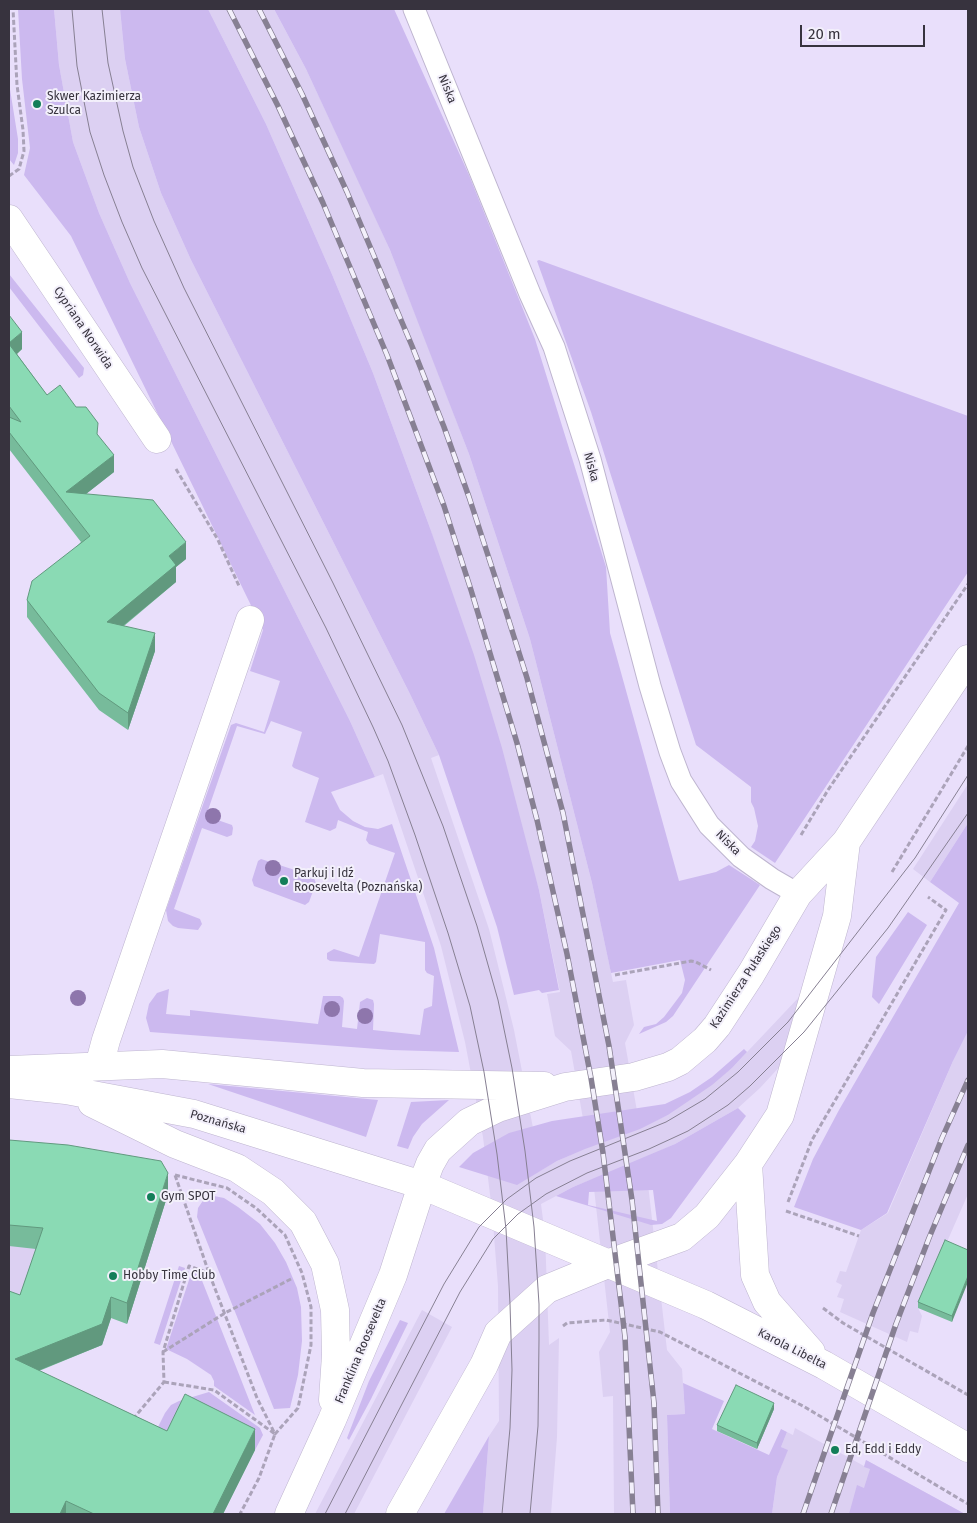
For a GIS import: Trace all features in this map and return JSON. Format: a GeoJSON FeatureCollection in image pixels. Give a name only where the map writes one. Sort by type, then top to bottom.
{"type":"FeatureCollection","features":[{"type":"Feature","properties":{"kind":"street","name":"Cypriana Norwida"},"geometry":{"type":"LineString","coordinates":[[9,218],[157,438]]}},
{"type":"Feature","properties":{"kind":"street"},"geometry":{"type":"LineString","coordinates":[[99,1066],[106,1040],[250,620]]}},
{"type":"Feature","properties":{"kind":"street","name":"Kazimierza Pułaskiego"},"geometry":{"type":"LineString","coordinates":[[422,1185],[438,1150],[469,1122],[498,1108],[565,1087],[634,1077],[668,1067],[690,1053],[705,1040],[717,1026],[752,974],[798,894],[846,842],[968,659]]}},
{"type":"Feature","properties":{"kind":"street","name":"Kazimierza Pułaskiego"},"geometry":{"type":"LineString","coordinates":[[610,1263],[682,1237],[707,1216],[748,1164],[780,1115],[837,916],[846,842]]}},
{"type":"Feature","properties":{"kind":"street"},"geometry":{"type":"LineString","coordinates":[[9,1070],[162,1064],[364,1083],[565,1087]]}},
{"type":"Feature","properties":{"kind":"street","name":"Poznańska"},"geometry":{"type":"LineString","coordinates":[[9,1084],[66,1090],[194,1114],[422,1185],[610,1263]]}},
{"type":"Feature","properties":{"kind":"street"},"geometry":{"type":"LineString","coordinates":[[66,1090],[174,1144],[237,1168],[273,1192],[303,1222],[325,1264],[335,1310],[336,1355],[332,1420]]}},
{"type":"Feature","properties":{"kind":"street"},"geometry":{"type":"LineString","coordinates":[[748,1164],[755,1275],[767,1302],[824,1366]]}},
{"type":"Feature","properties":{"kind":"street","name":"Franklina Roosevelta"},"geometry":{"type":"LineString","coordinates":[[289,1514],[332,1420],[393,1275],[422,1185]]}},
{"type":"Feature","properties":{"kind":"street"},"geometry":{"type":"LineString","coordinates":[[400,1514],[484,1366],[498,1333],[547,1289],[610,1263]]}},
{"type":"Feature","properties":{"kind":"street","name":"Karola Libelta"},"geometry":{"type":"LineString","coordinates":[[610,1263],[706,1305],[824,1366],[968,1448]]}},
{"type":"Feature","properties":{"kind":"lane","name":"Niska"},"geometry":{"type":"LineString","coordinates":[[414,9],[530,294],[554,347],[590,459],[650,686],[681,781],[709,825],[741,857],[772,879],[798,894]]}},
{"type":"Feature","properties":{"kind":"path"},"geometry":{"type":"LineString","coordinates":[[9,176],[20,169],[24,151],[23,130],[16,85],[14,9]]}},
{"type":"Feature","properties":{"kind":"path"},"geometry":{"type":"LineString","coordinates":[[157,438],[222,549],[245,601],[250,620]]}},
{"type":"Feature","properties":{"kind":"path"},"geometry":{"type":"LineString","coordinates":[[772,879],[828,790],[968,584]]}},
{"type":"Feature","properties":{"kind":"path"},"geometry":{"type":"LineString","coordinates":[[892,872],[968,746]]}},
{"type":"Feature","properties":{"kind":"path"},"geometry":{"type":"LineString","coordinates":[[785,1219],[785,1210],[812,1140],[946,910],[928,897]]}},
{"type":"Feature","properties":{"kind":"path"},"geometry":{"type":"LineString","coordinates":[[615,975],[691,961],[712,971]]}},
{"type":"Feature","properties":{"kind":"path"},"geometry":{"type":"LineString","coordinates":[[706,978],[717,962]]}},
{"type":"Feature","properties":{"kind":"path"},"geometry":{"type":"LineString","coordinates":[[165,1173],[228,1188],[256,1208],[285,1235],[302,1273],[311,1307],[310,1345],[298,1408],[274,1434],[259,1478],[240,1514]]}},
{"type":"Feature","properties":{"kind":"path"},"geometry":{"type":"LineString","coordinates":[[175,1175],[224,1314],[257,1398],[274,1434]]}},
{"type":"Feature","properties":{"kind":"path"},"geometry":{"type":"LineString","coordinates":[[785,1210],[859,1236]]}},
{"type":"Feature","properties":{"kind":"path"},"geometry":{"type":"LineString","coordinates":[[132,1420],[164,1382],[163,1352],[189,1266],[209,1273]]}},
{"type":"Feature","properties":{"kind":"path"},"geometry":{"type":"LineString","coordinates":[[163,1352],[224,1314],[302,1273]]}},
{"type":"Feature","properties":{"kind":"path"},"geometry":{"type":"LineString","coordinates":[[822,1307],[843,1322],[968,1395]]}},
{"type":"Feature","properties":{"kind":"path"},"geometry":{"type":"LineString","coordinates":[[559,1328],[567,1323],[606,1320],[660,1332],[803,1406],[968,1504]]}},
{"type":"Feature","properties":{"kind":"path"},"geometry":{"type":"LineString","coordinates":[[164,1382],[214,1390],[274,1434]]}},
{"type":"Feature","properties":{"kind":"shaded area"},"geometry":{"type":"Polygon","coordinates":[[[18,9],[54,9],[59,65],[73,142],[99,213],[130,283],[350,721],[375,777],[331,792],[340,810],[353,821],[365,827],[378,829],[392,824],[434,948],[459,1052],[391,1050],[150,1032],[146,1018],[149,1004],[157,993],[169,989],[166,1014],[190,1016],[190,1010],[318,1024],[323,996],[340,996],[344,1001],[342,1027],[357,1029],[360,1002],[367,998],[373,1000],[374,1004],[373,1030],[420,1035],[424,1009],[432,1006],[434,976],[425,970],[425,942],[380,934],[376,962],[374,964],[330,961],[327,959],[327,953],[334,949],[359,957],[395,853],[369,844],[366,840],[368,832],[338,820],[336,828],[330,831],[305,822],[319,778],[292,766],[302,732],[271,721],[265,734],[237,726],[206,816],[232,825],[232,835],[227,837],[202,828],[174,909],[200,919],[202,924],[198,930],[178,928],[168,921],[166,910],[231,725],[236,723],[264,732],[280,681],[250,671],[263,630],[71,236],[24,175],[30,148],[22,79],[18,9]]]}},
{"type":"Feature","properties":{"kind":"shaded area"},"geometry":{"type":"Polygon","coordinates":[[[54,9],[120,9],[125,59],[139,127],[161,193],[191,260],[439,755],[431,758],[489,929],[514,1030],[534,1133],[538,1172],[588,1147],[571,1051],[555,1036],[547,994],[560,992],[539,890],[430,528],[373,373],[266,124],[208,9],[274,9],[306,69],[362,188],[390,250],[429,349],[469,454],[530,639],[592,883],[613,982],[626,980],[634,1025],[625,1043],[640,1128],[668,1115],[732,1068],[801,995],[783,1063],[760,1088],[738,1108],[675,1144],[645,1158],[667,1350],[682,1369],[685,1414],[667,1415],[670,1514],[614,1514],[613,1396],[603,1397],[599,1352],[610,1332],[593,1179],[541,1204],[545,1235],[549,1345],[559,1338],[557,1437],[551,1514],[483,1514],[489,1436],[499,1421],[498,1286],[492,1211],[483,1137],[465,1042],[441,946],[383,774],[375,777],[350,721],[130,283],[99,213],[73,142],[59,65],[54,9]]]}},
{"type":"Feature","properties":{"kind":"shaded area"},"geometry":{"type":"Polygon","coordinates":[[[120,9],[208,9],[266,124],[373,373],[474,655],[502,748],[539,890],[559,990],[542,993],[539,990],[514,995],[497,927],[439,755],[191,260],[161,193],[139,127],[125,59],[120,9]]]}},
{"type":"Feature","properties":{"kind":"shaded area"},"geometry":{"type":"Polygon","coordinates":[[[274,9],[394,9],[469,175],[535,339],[606,567],[610,633],[679,881],[716,872],[729,865],[760,885],[673,1016],[666,1022],[639,1034],[644,1027],[656,1024],[664,1017],[682,993],[685,980],[680,960],[611,973],[592,883],[530,639],[469,454],[390,250],[306,69],[274,9]]]}},
{"type":"Feature","properties":{"kind":"shaded area"},"geometry":{"type":"Polygon","coordinates":[[[9,83],[18,139],[18,153],[14,165],[9,159],[9,83]]]}},
{"type":"Feature","properties":{"kind":"shaded area"},"geometry":{"type":"Polygon","coordinates":[[[539,260],[968,416],[968,572],[775,863],[751,847],[755,841],[758,826],[751,802],[751,787],[696,745],[591,412],[537,261],[539,260]]]}},
{"type":"Feature","properties":{"kind":"shaded area"},"geometry":{"type":"Polygon","coordinates":[[[9,274],[84,368],[83,375],[79,378],[9,287],[9,274]]]}},
{"type":"Feature","properties":{"kind":"shaded area"},"geometry":{"type":"Polygon","coordinates":[[[968,784],[968,823],[930,882],[913,869],[968,784]]]}},
{"type":"Feature","properties":{"kind":"shaded area"},"geometry":{"type":"Polygon","coordinates":[[[968,823],[968,1031],[953,1061],[887,1213],[861,1230],[794,1207],[813,1159],[839,1110],[959,903],[930,882],[968,823]]]}},
{"type":"Feature","properties":{"kind":"shaded area"},"geometry":{"type":"Polygon","coordinates":[[[261,859],[313,876],[316,883],[309,902],[305,905],[254,886],[252,880],[258,861],[261,859]]]}},
{"type":"Feature","properties":{"kind":"shaded area"},"geometry":{"type":"Polygon","coordinates":[[[908,912],[927,925],[879,1004],[872,997],[876,957],[908,912]]]}},
{"type":"Feature","properties":{"kind":"shaded area"},"geometry":{"type":"Polygon","coordinates":[[[968,1031],[968,1194],[918,1308],[922,1316],[918,1333],[910,1331],[907,1342],[840,1312],[844,1299],[837,1297],[842,1285],[836,1282],[840,1271],[846,1272],[861,1230],[888,1213],[953,1061],[968,1031]]]}},
{"type":"Feature","properties":{"kind":"shaded area"},"geometry":{"type":"Polygon","coordinates":[[[744,1049],[747,1052],[732,1068],[712,1085],[668,1115],[640,1129],[557,1161],[517,1185],[459,1167],[473,1153],[509,1133],[552,1121],[665,1104],[690,1092],[712,1077],[744,1049]]]}},
{"type":"Feature","properties":{"kind":"shaded area"},"geometry":{"type":"Polygon","coordinates":[[[208,1084],[378,1100],[366,1137],[208,1084]]]}},
{"type":"Feature","properties":{"kind":"shaded area"},"geometry":{"type":"Polygon","coordinates":[[[449,1100],[422,1124],[413,1137],[408,1149],[397,1146],[411,1102],[449,1100]]]}},
{"type":"Feature","properties":{"kind":"shaded area"},"geometry":{"type":"Polygon","coordinates":[[[738,1108],[746,1116],[671,1218],[662,1224],[651,1225],[556,1196],[573,1187],[675,1144],[738,1108]],[[653,1190],[589,1192],[588,1205],[657,1221],[653,1190]]]}},
{"type":"Feature","properties":{"kind":"shaded area"},"geometry":{"type":"Polygon","coordinates":[[[214,1196],[224,1198],[260,1224],[275,1243],[286,1262],[297,1288],[301,1307],[302,1341],[298,1375],[290,1408],[274,1409],[197,1217],[198,1208],[204,1199],[214,1196]]]}},
{"type":"Feature","properties":{"kind":"shaded area"},"geometry":{"type":"Polygon","coordinates":[[[48,1233],[9,1351],[9,1246],[48,1233]]]}},
{"type":"Feature","properties":{"kind":"shaded area"},"geometry":{"type":"Polygon","coordinates":[[[179,1266],[185,1268],[160,1345],[154,1343],[179,1266]]]}},
{"type":"Feature","properties":{"kind":"shaded area"},"geometry":{"type":"Polygon","coordinates":[[[192,1271],[199,1273],[255,1415],[214,1386],[211,1375],[187,1359],[166,1349],[192,1271]]]}},
{"type":"Feature","properties":{"kind":"shaded area"},"geometry":{"type":"Polygon","coordinates":[[[422,1310],[452,1327],[354,1514],[315,1514],[422,1310]]]}},
{"type":"Feature","properties":{"kind":"shaded area"},"geometry":{"type":"Polygon","coordinates":[[[400,1320],[408,1323],[349,1440],[347,1438],[369,1381],[400,1320]]]}},
{"type":"Feature","properties":{"kind":"shaded area"},"geometry":{"type":"Polygon","coordinates":[[[683,1383],[724,1401],[712,1429],[769,1455],[781,1429],[787,1432],[781,1447],[788,1450],[777,1477],[772,1514],[670,1514],[667,1415],[685,1414],[683,1383]]]}},
{"type":"Feature","properties":{"kind":"shaded area"},"geometry":{"type":"Polygon","coordinates":[[[209,1392],[260,1428],[263,1435],[255,1450],[185,1415],[167,1452],[150,1443],[171,1405],[209,1392]]]}},
{"type":"Feature","properties":{"kind":"shaded area"},"geometry":{"type":"Polygon","coordinates":[[[795,1428],[864,1466],[866,1460],[965,1514],[772,1514],[777,1477],[787,1450],[781,1447],[787,1432],[793,1435],[795,1428]]]}},
{"type":"Feature","properties":{"kind":"shaded area"},"geometry":{"type":"Polygon","coordinates":[[[489,1436],[483,1514],[444,1514],[489,1436]]]}},
{"type":"Feature","properties":{"kind":"shaded area"},"geometry":{"type":"Polygon","coordinates":[[[866,1460],[965,1514],[849,1514],[857,1485],[864,1488],[870,1469],[864,1467],[866,1460]]]}},
{"type":"Feature","properties":{"kind":"building"},"geometry":{"type":"Polygon","coordinates":[[[9,315],[22,332],[9,343],[9,315]]]}},
{"type":"Feature","properties":{"kind":"building"},"geometry":{"type":"Polygon","coordinates":[[[9,344],[47,395],[60,385],[76,407],[86,407],[98,423],[97,434],[114,455],[66,492],[153,500],[186,542],[169,556],[176,565],[107,622],[155,633],[128,713],[99,693],[27,600],[32,581],[90,536],[9,432],[9,417],[21,422],[9,406],[9,344]]]}},
{"type":"Feature","properties":{"kind":"building"},"geometry":{"type":"Polygon","coordinates":[[[9,1140],[68,1145],[161,1161],[168,1173],[127,1303],[111,1297],[102,1324],[15,1359],[167,1431],[185,1394],[255,1429],[213,1514],[94,1514],[66,1501],[60,1514],[9,1514],[9,1291],[20,1295],[43,1228],[9,1225],[9,1140]]]}},
{"type":"Feature","properties":{"kind":"building"},"geometry":{"type":"Polygon","coordinates":[[[945,1240],[968,1250],[968,1276],[952,1316],[918,1302],[945,1240]]]}},
{"type":"Feature","properties":{"kind":"building"},"geometry":{"type":"Polygon","coordinates":[[[736,1385],[774,1403],[757,1443],[717,1425],[736,1385]]]}},
{"type":"Feature","properties":{"kind":"tram line"},"geometry":{"type":"LineString","coordinates":[[72,9],[77,66],[90,132],[122,222],[142,268],[326,628],[373,727],[388,761],[415,835],[470,1006],[484,1072],[506,1229],[512,1370],[510,1428],[502,1514]]}},
{"type":"Feature","properties":{"kind":"tram line"},"geometry":{"type":"LineString","coordinates":[[102,9],[108,63],[123,131],[133,167],[154,221],[184,288],[333,583],[402,725],[443,826],[477,926],[498,1000],[512,1068],[525,1151],[534,1227],[539,1304],[538,1426],[530,1514]]}},
{"type":"Feature","properties":{"kind":"tram line"},"geometry":{"type":"LineString","coordinates":[[325,1514],[444,1284],[479,1227],[507,1199],[536,1178],[570,1161],[666,1122],[705,1099],[738,1072],[788,1022],[915,858],[968,775]]}},
{"type":"Feature","properties":{"kind":"tram line"},"geometry":{"type":"LineString","coordinates":[[345,1514],[460,1292],[493,1239],[518,1214],[546,1194],[587,1173],[649,1149],[688,1131],[728,1105],[750,1086],[804,1032],[888,928],[968,813]]}},
{"type":"Feature","properties":{"kind":"railway"},"geometry":{"type":"LineString","coordinates":[[229,9],[278,106],[323,203],[387,355],[444,506],[517,743],[537,820],[567,954],[591,1078],[603,1153],[625,1337],[633,1514]]}},
{"type":"Feature","properties":{"kind":"railway"},"geometry":{"type":"LineString","coordinates":[[259,9],[302,94],[347,192],[444,427],[469,497],[527,678],[563,813],[609,1046],[632,1200],[654,1403],[658,1514]]}},
{"type":"Feature","properties":{"kind":"railway"},"geometry":{"type":"LineString","coordinates":[[803,1514],[873,1313],[942,1138],[968,1080]]}},
{"type":"Feature","properties":{"kind":"railway"},"geometry":{"type":"LineString","coordinates":[[831,1514],[896,1324],[968,1145]]}},
{"type":"Feature","properties":{"kind":"place","name":"Skwer Kazimierza Szulca"},"geometry":{"type":"Point","coordinates":[37,104]}},
{"type":"Feature","properties":{"kind":"place","name":"Parkuj i Idź Roosevelta (Poznańska)"},"geometry":{"type":"Point","coordinates":[284,881]}},
{"type":"Feature","properties":{"kind":"place","name":"Gym SPOT"},"geometry":{"type":"Point","coordinates":[151,1197]}},
{"type":"Feature","properties":{"kind":"place","name":"Hobby Time Club"},"geometry":{"type":"Point","coordinates":[113,1276]}},
{"type":"Feature","properties":{"kind":"place","name":"Ed, Edd i Eddy"},"geometry":{"type":"Point","coordinates":[835,1450]}}]}
